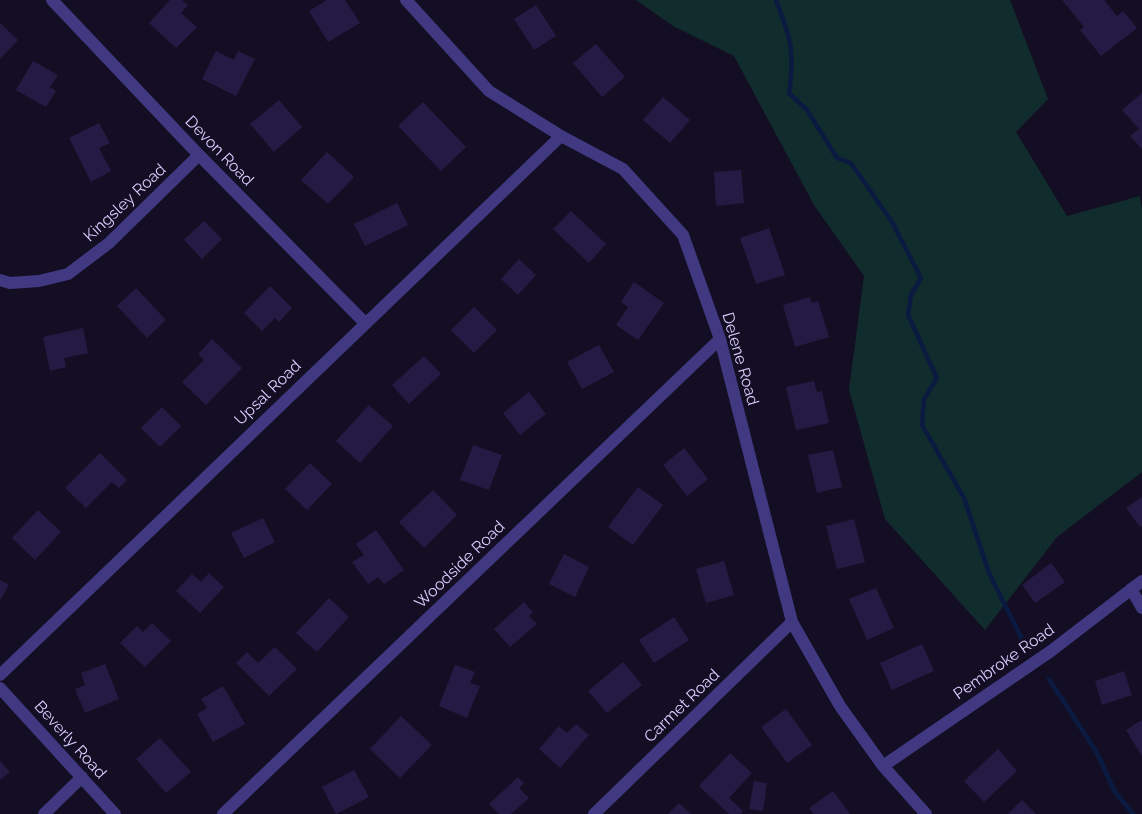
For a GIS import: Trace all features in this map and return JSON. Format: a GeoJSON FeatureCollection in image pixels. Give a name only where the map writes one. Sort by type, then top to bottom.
{"type":"FeatureCollection","features":[{"type":"Feature","properties":{"kind":"street","name":"Devon Road"},"geometry":{"type":"LineString","coordinates":[[52,0],[199,155],[365,323]]}},
{"type":"Feature","properties":{"kind":"street","name":"Delene Road"},"geometry":{"type":"LineString","coordinates":[[406,0],[489,91],[561,136],[622,169],[683,235],[720,339],[792,622],[840,706],[883,766],[926,814]]}},
{"type":"Feature","properties":{"kind":"street","name":"Upsal Road"},"geometry":{"type":"LineString","coordinates":[[0,675],[561,136]]}},
{"type":"Feature","properties":{"kind":"street","name":"Kingsley Road"},"geometry":{"type":"LineString","coordinates":[[0,280],[10,283],[39,281],[68,274],[110,243],[199,155]]}},
{"type":"Feature","properties":{"kind":"street","name":"Woodside Road"},"geometry":{"type":"LineString","coordinates":[[223,814],[720,339]]}},
{"type":"Feature","properties":{"kind":"street","name":"Pembroke Road"},"geometry":{"type":"LineString","coordinates":[[883,766],[1051,651],[1142,582]]}},
{"type":"Feature","properties":{"kind":"street"},"geometry":{"type":"LineString","coordinates":[[1131,589],[1142,608]]}},
{"type":"Feature","properties":{"kind":"street","name":"Carmet Road"},"geometry":{"type":"LineString","coordinates":[[594,814],[792,622]]}},
{"type":"Feature","properties":{"kind":"street","name":"Beverly Road"},"geometry":{"type":"LineString","coordinates":[[0,688],[115,814]]}},
{"type":"Feature","properties":{"kind":"street"},"geometry":{"type":"LineString","coordinates":[[44,814],[82,777]]}},
{"type":"Feature","properties":{"kind":"green space"},"geometry":{"type":"Polygon","coordinates":[[[636,0],[1010,0],[1048,99],[1016,132],[1067,216],[1140,196],[1142,210],[1142,472],[1057,537],[985,630],[885,519],[849,390],[864,276],[814,205],[734,56],[673,26],[636,0]]]}},
{"type":"Feature","properties":{"kind":"building"},"geometry":{"type":"Polygon","coordinates":[[[170,0],[182,0],[188,5],[181,13],[197,27],[176,48],[149,23],[170,0]]]}},
{"type":"Feature","properties":{"kind":"building"},"geometry":{"type":"Polygon","coordinates":[[[327,0],[345,0],[360,23],[328,42],[309,11],[327,0]]]}},
{"type":"Feature","properties":{"kind":"building"},"geometry":{"type":"Polygon","coordinates":[[[1062,0],[1104,0],[1117,16],[1123,11],[1137,28],[1101,56],[1080,30],[1084,27],[1062,0]]]}},
{"type":"Feature","properties":{"kind":"building"},"geometry":{"type":"Polygon","coordinates":[[[536,5],[556,36],[534,50],[514,19],[536,5]]]}},
{"type":"Feature","properties":{"kind":"building"},"geometry":{"type":"Polygon","coordinates":[[[0,23],[18,40],[0,59],[0,23]]]}},
{"type":"Feature","properties":{"kind":"building"},"geometry":{"type":"Polygon","coordinates":[[[596,44],[625,77],[602,97],[573,63],[596,44]]]}},
{"type":"Feature","properties":{"kind":"building"},"geometry":{"type":"Polygon","coordinates":[[[216,51],[234,60],[238,51],[255,59],[236,96],[202,79],[216,51]]]}},
{"type":"Feature","properties":{"kind":"building"},"geometry":{"type":"Polygon","coordinates":[[[33,61],[58,75],[50,87],[56,91],[46,107],[16,90],[33,61]]]}},
{"type":"Feature","properties":{"kind":"building"},"geometry":{"type":"Polygon","coordinates":[[[1142,93],[1142,149],[1130,136],[1139,129],[1122,110],[1142,93]]]}},
{"type":"Feature","properties":{"kind":"building"},"geometry":{"type":"Polygon","coordinates":[[[663,97],[690,120],[670,143],[643,120],[663,97]]]}},
{"type":"Feature","properties":{"kind":"building"},"geometry":{"type":"Polygon","coordinates":[[[279,100],[302,127],[274,152],[250,124],[279,100]]]}},
{"type":"Feature","properties":{"kind":"building"},"geometry":{"type":"Polygon","coordinates":[[[423,102],[466,147],[441,171],[398,126],[423,102]]]}},
{"type":"Feature","properties":{"kind":"building"},"geometry":{"type":"Polygon","coordinates":[[[99,123],[110,143],[99,148],[111,171],[91,182],[69,138],[99,123]]]}},
{"type":"Feature","properties":{"kind":"building"},"geometry":{"type":"Polygon","coordinates":[[[327,152],[354,177],[328,204],[301,180],[327,152]]]}},
{"type":"Feature","properties":{"kind":"building"},"geometry":{"type":"Polygon","coordinates":[[[741,170],[744,203],[716,206],[714,172],[741,170]]]}},
{"type":"Feature","properties":{"kind":"building"},"geometry":{"type":"Polygon","coordinates":[[[397,203],[408,225],[365,246],[354,224],[397,203]]]}},
{"type":"Feature","properties":{"kind":"building"},"geometry":{"type":"Polygon","coordinates":[[[571,211],[606,244],[589,263],[553,229],[571,211]]]}},
{"type":"Feature","properties":{"kind":"building"},"geometry":{"type":"Polygon","coordinates":[[[204,221],[222,239],[202,259],[184,240],[204,221]]]}},
{"type":"Feature","properties":{"kind":"building"},"geometry":{"type":"Polygon","coordinates":[[[769,228],[785,275],[756,284],[740,238],[769,228]]]}},
{"type":"Feature","properties":{"kind":"building"},"geometry":{"type":"Polygon","coordinates":[[[519,259],[536,275],[518,295],[501,279],[519,259]]]}},
{"type":"Feature","properties":{"kind":"building"},"geometry":{"type":"Polygon","coordinates":[[[634,282],[664,303],[638,340],[616,325],[628,307],[621,302],[634,282]]]}},
{"type":"Feature","properties":{"kind":"building"},"geometry":{"type":"Polygon","coordinates":[[[270,286],[292,308],[279,322],[275,318],[262,331],[244,313],[270,286]]]}},
{"type":"Feature","properties":{"kind":"building"},"geometry":{"type":"Polygon","coordinates":[[[136,288],[166,320],[147,338],[117,306],[136,288]]]}},
{"type":"Feature","properties":{"kind":"building"},"geometry":{"type":"Polygon","coordinates":[[[810,297],[812,303],[818,301],[829,337],[795,347],[783,305],[810,297]]]}},
{"type":"Feature","properties":{"kind":"building"},"geometry":{"type":"Polygon","coordinates":[[[474,307],[497,330],[474,353],[451,330],[474,307]]]}},
{"type":"Feature","properties":{"kind":"building"},"geometry":{"type":"Polygon","coordinates":[[[83,328],[88,353],[64,358],[66,367],[50,371],[43,337],[83,328]]]}},
{"type":"Feature","properties":{"kind":"building"},"geometry":{"type":"Polygon","coordinates":[[[212,339],[242,368],[206,405],[182,382],[204,360],[198,354],[212,339]]]}},
{"type":"Feature","properties":{"kind":"building"},"geometry":{"type":"Polygon","coordinates":[[[599,345],[614,372],[582,389],[567,362],[599,345]]]}},
{"type":"Feature","properties":{"kind":"building"},"geometry":{"type":"Polygon","coordinates":[[[424,356],[441,374],[409,404],[392,385],[424,356]]]}},
{"type":"Feature","properties":{"kind":"building"},"geometry":{"type":"Polygon","coordinates":[[[814,381],[817,392],[822,391],[829,423],[796,430],[786,387],[814,381]]]}},
{"type":"Feature","properties":{"kind":"building"},"geometry":{"type":"Polygon","coordinates":[[[529,392],[546,414],[520,435],[503,413],[529,392]]]}},
{"type":"Feature","properties":{"kind":"building"},"geometry":{"type":"Polygon","coordinates":[[[369,405],[393,426],[360,463],[336,441],[369,405]]]}},
{"type":"Feature","properties":{"kind":"building"},"geometry":{"type":"Polygon","coordinates":[[[162,407],[181,426],[160,447],[141,428],[162,407]]]}},
{"type":"Feature","properties":{"kind":"building"},"geometry":{"type":"Polygon","coordinates":[[[473,445],[502,455],[489,490],[460,480],[473,445]]]}},
{"type":"Feature","properties":{"kind":"building"},"geometry":{"type":"Polygon","coordinates":[[[684,448],[708,479],[687,496],[663,465],[684,448]]]}},
{"type":"Feature","properties":{"kind":"building"},"geometry":{"type":"Polygon","coordinates":[[[833,450],[842,487],[817,493],[808,455],[833,450]]]}},
{"type":"Feature","properties":{"kind":"building"},"geometry":{"type":"Polygon","coordinates":[[[100,453],[127,480],[119,488],[112,482],[86,508],[65,488],[100,453]]]}},
{"type":"Feature","properties":{"kind":"building"},"geometry":{"type":"Polygon","coordinates":[[[310,463],[332,484],[307,510],[285,489],[310,463]]]}},
{"type":"Feature","properties":{"kind":"building"},"geometry":{"type":"Polygon","coordinates":[[[638,487],[663,505],[633,545],[608,527],[638,487]]]}},
{"type":"Feature","properties":{"kind":"building"},"geometry":{"type":"Polygon","coordinates":[[[433,490],[457,515],[424,548],[399,522],[433,490]]]}},
{"type":"Feature","properties":{"kind":"building"},"geometry":{"type":"Polygon","coordinates":[[[1142,497],[1142,526],[1140,527],[1126,508],[1142,497]]]}},
{"type":"Feature","properties":{"kind":"building"},"geometry":{"type":"Polygon","coordinates":[[[38,510],[61,532],[35,560],[12,538],[38,510]]]}},
{"type":"Feature","properties":{"kind":"building"},"geometry":{"type":"Polygon","coordinates":[[[263,518],[275,542],[244,558],[231,533],[263,518]]]}},
{"type":"Feature","properties":{"kind":"building"},"geometry":{"type":"Polygon","coordinates":[[[854,519],[865,562],[837,569],[826,526],[854,519]]]}},
{"type":"Feature","properties":{"kind":"building"},"geometry":{"type":"Polygon","coordinates":[[[376,530],[404,570],[384,584],[378,577],[368,584],[352,562],[364,555],[356,544],[376,530]]]}},
{"type":"Feature","properties":{"kind":"building"},"geometry":{"type":"Polygon","coordinates":[[[564,554],[589,567],[575,597],[549,584],[564,554]]]}},
{"type":"Feature","properties":{"kind":"building"},"geometry":{"type":"Polygon","coordinates":[[[724,561],[734,595],[706,603],[696,569],[724,561]]]}},
{"type":"Feature","properties":{"kind":"building"},"geometry":{"type":"Polygon","coordinates":[[[1051,563],[1065,582],[1035,603],[1022,585],[1051,563]]]}},
{"type":"Feature","properties":{"kind":"building"},"geometry":{"type":"Polygon","coordinates":[[[209,573],[224,587],[200,613],[176,591],[192,574],[201,582],[209,573]]]}},
{"type":"Feature","properties":{"kind":"building"},"geometry":{"type":"Polygon","coordinates":[[[0,580],[9,585],[0,600],[0,580]]]}},
{"type":"Feature","properties":{"kind":"building"},"geometry":{"type":"Polygon","coordinates":[[[876,588],[894,628],[867,640],[849,599],[876,588]]]}},
{"type":"Feature","properties":{"kind":"building"},"geometry":{"type":"Polygon","coordinates":[[[329,598],[349,617],[317,652],[296,633],[329,598]]]}},
{"type":"Feature","properties":{"kind":"building"},"geometry":{"type":"Polygon","coordinates":[[[524,602],[533,612],[529,616],[537,624],[510,647],[494,629],[524,602]]]}},
{"type":"Feature","properties":{"kind":"building"},"geometry":{"type":"Polygon","coordinates":[[[674,617],[689,640],[654,663],[639,640],[674,617]]]}},
{"type":"Feature","properties":{"kind":"building"},"geometry":{"type":"Polygon","coordinates":[[[152,623],[171,641],[145,667],[120,643],[137,626],[143,632],[152,623]]]}},
{"type":"Feature","properties":{"kind":"building"},"geometry":{"type":"Polygon","coordinates":[[[922,644],[934,671],[892,690],[880,663],[922,644]]]}},
{"type":"Feature","properties":{"kind":"building"},"geometry":{"type":"Polygon","coordinates":[[[275,647],[297,669],[269,696],[236,663],[247,652],[258,663],[275,647]]]}},
{"type":"Feature","properties":{"kind":"building"},"geometry":{"type":"Polygon","coordinates":[[[623,662],[642,685],[607,713],[588,691],[623,662]]]}},
{"type":"Feature","properties":{"kind":"building"},"geometry":{"type":"Polygon","coordinates":[[[105,664],[119,699],[85,713],[75,689],[85,685],[81,673],[105,664]]]}},
{"type":"Feature","properties":{"kind":"building"},"geometry":{"type":"Polygon","coordinates":[[[455,665],[475,672],[470,683],[480,686],[467,718],[439,706],[455,665]]]}},
{"type":"Feature","properties":{"kind":"building"},"geometry":{"type":"Polygon","coordinates":[[[1124,671],[1132,695],[1102,705],[1095,681],[1124,671]]]}},
{"type":"Feature","properties":{"kind":"building"},"geometry":{"type":"Polygon","coordinates":[[[223,686],[245,724],[213,742],[197,714],[207,708],[201,699],[223,686]]]}},
{"type":"Feature","properties":{"kind":"building"},"geometry":{"type":"Polygon","coordinates":[[[786,709],[812,745],[787,763],[761,727],[786,709]]]}},
{"type":"Feature","properties":{"kind":"building"},"geometry":{"type":"Polygon","coordinates":[[[401,716],[432,745],[400,778],[370,749],[401,716]]]}},
{"type":"Feature","properties":{"kind":"building"},"geometry":{"type":"Polygon","coordinates":[[[1142,720],[1142,756],[1126,730],[1142,720]]]}},
{"type":"Feature","properties":{"kind":"building"},"geometry":{"type":"Polygon","coordinates":[[[576,724],[589,735],[560,768],[539,749],[559,726],[567,733],[576,724]]]}},
{"type":"Feature","properties":{"kind":"building"},"geometry":{"type":"Polygon","coordinates":[[[160,738],[191,772],[166,793],[136,759],[160,738]]]}},
{"type":"Feature","properties":{"kind":"building"},"geometry":{"type":"Polygon","coordinates":[[[998,749],[1017,771],[984,802],[964,781],[998,749]]]}},
{"type":"Feature","properties":{"kind":"building"},"geometry":{"type":"Polygon","coordinates":[[[730,753],[752,773],[729,798],[743,811],[740,814],[729,814],[699,786],[730,753]]]}},
{"type":"Feature","properties":{"kind":"building"},"geometry":{"type":"Polygon","coordinates":[[[0,761],[10,772],[0,780],[0,761]]]}},
{"type":"Feature","properties":{"kind":"building"},"geometry":{"type":"Polygon","coordinates":[[[354,770],[369,797],[336,814],[322,787],[354,770]]]}},
{"type":"Feature","properties":{"kind":"building"},"geometry":{"type":"Polygon","coordinates":[[[518,777],[524,783],[519,788],[529,798],[511,814],[499,814],[489,804],[518,777]]]}},
{"type":"Feature","properties":{"kind":"building"},"geometry":{"type":"Polygon","coordinates":[[[754,781],[767,783],[763,811],[749,809],[754,781]]]}},
{"type":"Feature","properties":{"kind":"building"},"geometry":{"type":"Polygon","coordinates":[[[833,791],[850,814],[814,814],[809,808],[833,791]]]}},
{"type":"Feature","properties":{"kind":"building"},"geometry":{"type":"Polygon","coordinates":[[[1022,800],[1036,814],[1008,814],[1022,800]]]}},
{"type":"Feature","properties":{"kind":"building"},"geometry":{"type":"Polygon","coordinates":[[[679,803],[691,814],[668,814],[679,803]]]}},
{"type":"Feature","properties":{"kind":"waterway"},"geometry":{"type":"LineString","coordinates":[[776,0],[790,45],[792,66],[789,93],[807,110],[837,158],[851,163],[892,222],[921,278],[911,295],[908,315],[937,378],[924,399],[922,425],[964,498],[989,573],[1022,639]]}},
{"type":"Feature","properties":{"kind":"waterway"},"geometry":{"type":"LineString","coordinates":[[1049,679],[1097,753],[1115,792],[1133,814]]}}]}
